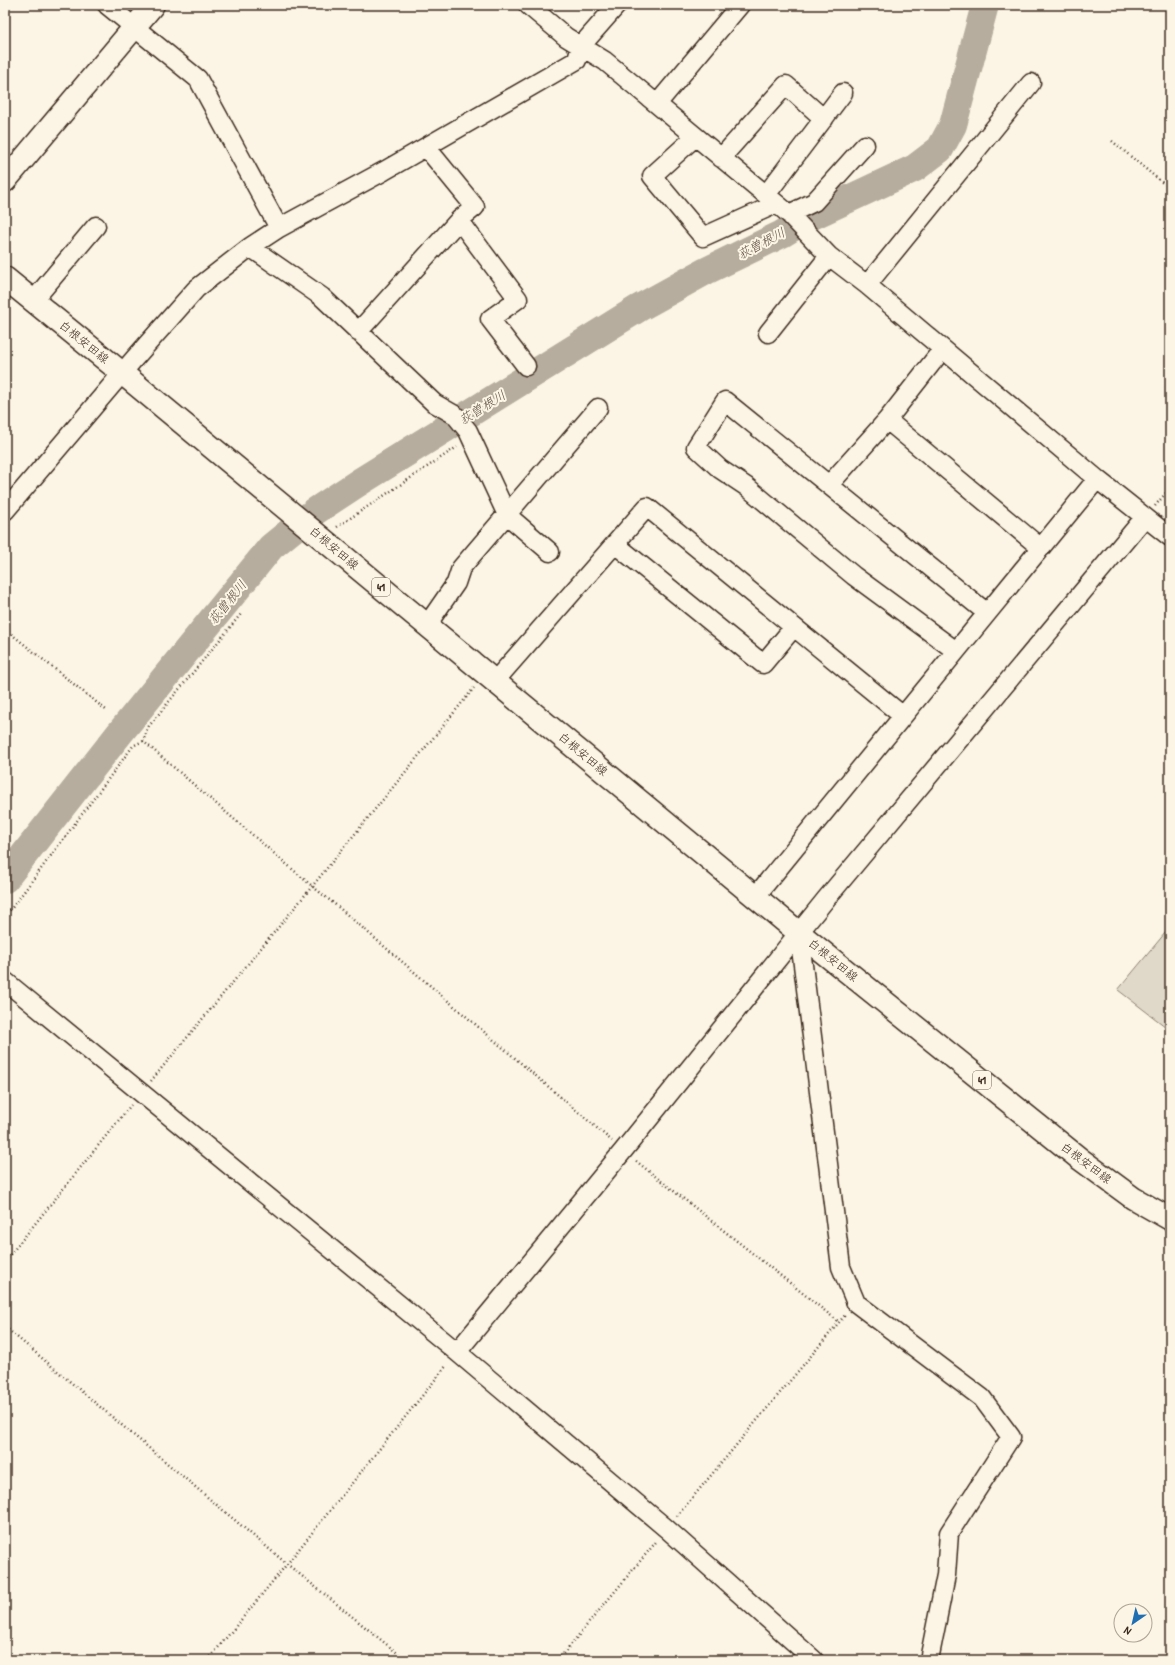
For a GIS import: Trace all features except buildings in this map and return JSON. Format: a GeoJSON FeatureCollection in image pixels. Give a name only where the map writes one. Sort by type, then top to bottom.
{"type":"FeatureCollection","features":[{"type":"Feature","properties":{"kind":"main road"},"geometry":{"type":"LineString","coordinates":[[5,181],[153,5]]}},
{"type":"Feature","properties":{"kind":"main road","name":"白根安田線"},"geometry":{"type":"LineString","coordinates":[[5,278],[799,933],[1080,1159],[1133,1198],[1170,1219]]}},
{"type":"Feature","properties":{"kind":"street"},"geometry":{"type":"LineString","coordinates":[[106,5],[198,79],[279,228]]}},
{"type":"Feature","properties":{"kind":"street"},"geometry":{"type":"LineString","coordinates":[[528,5],[566,37],[605,61],[657,104],[777,205],[829,256],[867,286],[1097,479],[1170,537]]}},
{"type":"Feature","properties":{"kind":"street"},"geometry":{"type":"LineString","coordinates":[[5,511],[122,373],[196,290],[250,248],[279,228],[426,147],[577,60],[581,46],[617,5]]}},
{"type":"Feature","properties":{"kind":"street"},"geometry":{"type":"LineString","coordinates":[[657,104],[740,5]]}},
{"type":"Feature","properties":{"kind":"street"},"geometry":{"type":"LineString","coordinates":[[867,286],[1031,83]]}},
{"type":"Feature","properties":{"kind":"street"},"geometry":{"type":"LineString","coordinates":[[721,158],[786,85],[824,119]]}},
{"type":"Feature","properties":{"kind":"street"},"geometry":{"type":"LineString","coordinates":[[777,205],[824,119],[843,93]]}},
{"type":"Feature","properties":{"kind":"street"},"geometry":{"type":"LineString","coordinates":[[695,137],[652,176],[703,237],[777,205],[814,202],[865,145]]}},
{"type":"Feature","properties":{"kind":"street"},"geometry":{"type":"LineString","coordinates":[[358,332],[459,220],[475,207],[426,147]]}},
{"type":"Feature","properties":{"kind":"street"},"geometry":{"type":"LineString","coordinates":[[459,220],[518,299],[490,319],[526,366]]}},
{"type":"Feature","properties":{"kind":"street"},"geometry":{"type":"LineString","coordinates":[[33,301],[96,226]]}},
{"type":"Feature","properties":{"kind":"street"},"geometry":{"type":"LineString","coordinates":[[250,248],[322,297],[434,403],[455,415],[470,434],[507,515],[550,552]]}},
{"type":"Feature","properties":{"kind":"street"},"geometry":{"type":"LineString","coordinates":[[768,334],[829,256]]}},
{"type":"Feature","properties":{"kind":"street"},"geometry":{"type":"LineString","coordinates":[[829,485],[887,420],[942,350]]}},
{"type":"Feature","properties":{"kind":"street"},"geometry":{"type":"LineString","coordinates":[[956,651],[854,576],[747,487],[720,469],[696,447],[725,401],[987,613]]}},
{"type":"Feature","properties":{"kind":"street"},"geometry":{"type":"LineString","coordinates":[[427,625],[456,583],[461,568],[598,408]]}},
{"type":"Feature","properties":{"kind":"street"},"geometry":{"type":"LineString","coordinates":[[887,420],[1041,548]]}},
{"type":"Feature","properties":{"kind":"street"},"geometry":{"type":"LineString","coordinates":[[755,897],[1097,479]]}},
{"type":"Feature","properties":{"kind":"street"},"geometry":{"type":"LineString","coordinates":[[491,678],[615,544],[647,507],[903,716]]}},
{"type":"Feature","properties":{"kind":"street"},"geometry":{"type":"LineString","coordinates":[[457,1352],[623,1151],[799,933],[1145,517]]}},
{"type":"Feature","properties":{"kind":"street"},"geometry":{"type":"LineString","coordinates":[[615,544],[763,664],[794,627]]}},
{"type":"Feature","properties":{"kind":"street"},"geometry":{"type":"LineString","coordinates":[[799,933],[841,1267],[856,1303],[982,1398],[1011,1437],[949,1533],[946,1575],[929,1660]]}},
{"type":"Feature","properties":{"kind":"street"},"geometry":{"type":"LineString","coordinates":[[5,981],[457,1352],[667,1529],[814,1660]]}},
{"type":"Feature","properties":{"kind":"path"},"geometry":{"type":"LineString","coordinates":[[1112,141],[1170,189]]}},
{"type":"Feature","properties":{"kind":"path"},"geometry":{"type":"LineString","coordinates":[[321,538],[470,434]]}},
{"type":"Feature","properties":{"kind":"path"},"geometry":{"type":"LineString","coordinates":[[1145,517],[1170,488]]}},
{"type":"Feature","properties":{"kind":"path"},"geometry":{"type":"LineString","coordinates":[[5,917],[134,746],[143,741],[148,726],[241,614]]}},
{"type":"Feature","properties":{"kind":"path"},"geometry":{"type":"LineString","coordinates":[[5,629],[106,710]]}},
{"type":"Feature","properties":{"kind":"path"},"geometry":{"type":"LineString","coordinates":[[5,1260],[141,1092],[312,886],[491,678]]}},
{"type":"Feature","properties":{"kind":"path"},"geometry":{"type":"LineString","coordinates":[[143,741],[623,1151],[839,1322],[558,1660]]}},
{"type":"Feature","properties":{"kind":"path"},"geometry":{"type":"LineString","coordinates":[[5,1328],[287,1564],[406,1660]]}},
{"type":"Feature","properties":{"kind":"path"},"geometry":{"type":"LineString","coordinates":[[208,1660],[457,1352]]}},
{"type":"Feature","properties":{"kind":"shaded area"},"geometry":{"type":"Polygon","coordinates":[[[1170,927],[1170,1030],[1118,990],[1170,927]]]}},
{"type":"Feature","properties":{"kind":"waterway","name":"荻曽根川"},"geometry":{"type":"LineString","coordinates":[[5,879],[119,734],[271,547],[314,512],[639,308],[706,271],[782,234],[808,218],[915,168],[940,149],[953,125],[985,5]]}}]}
